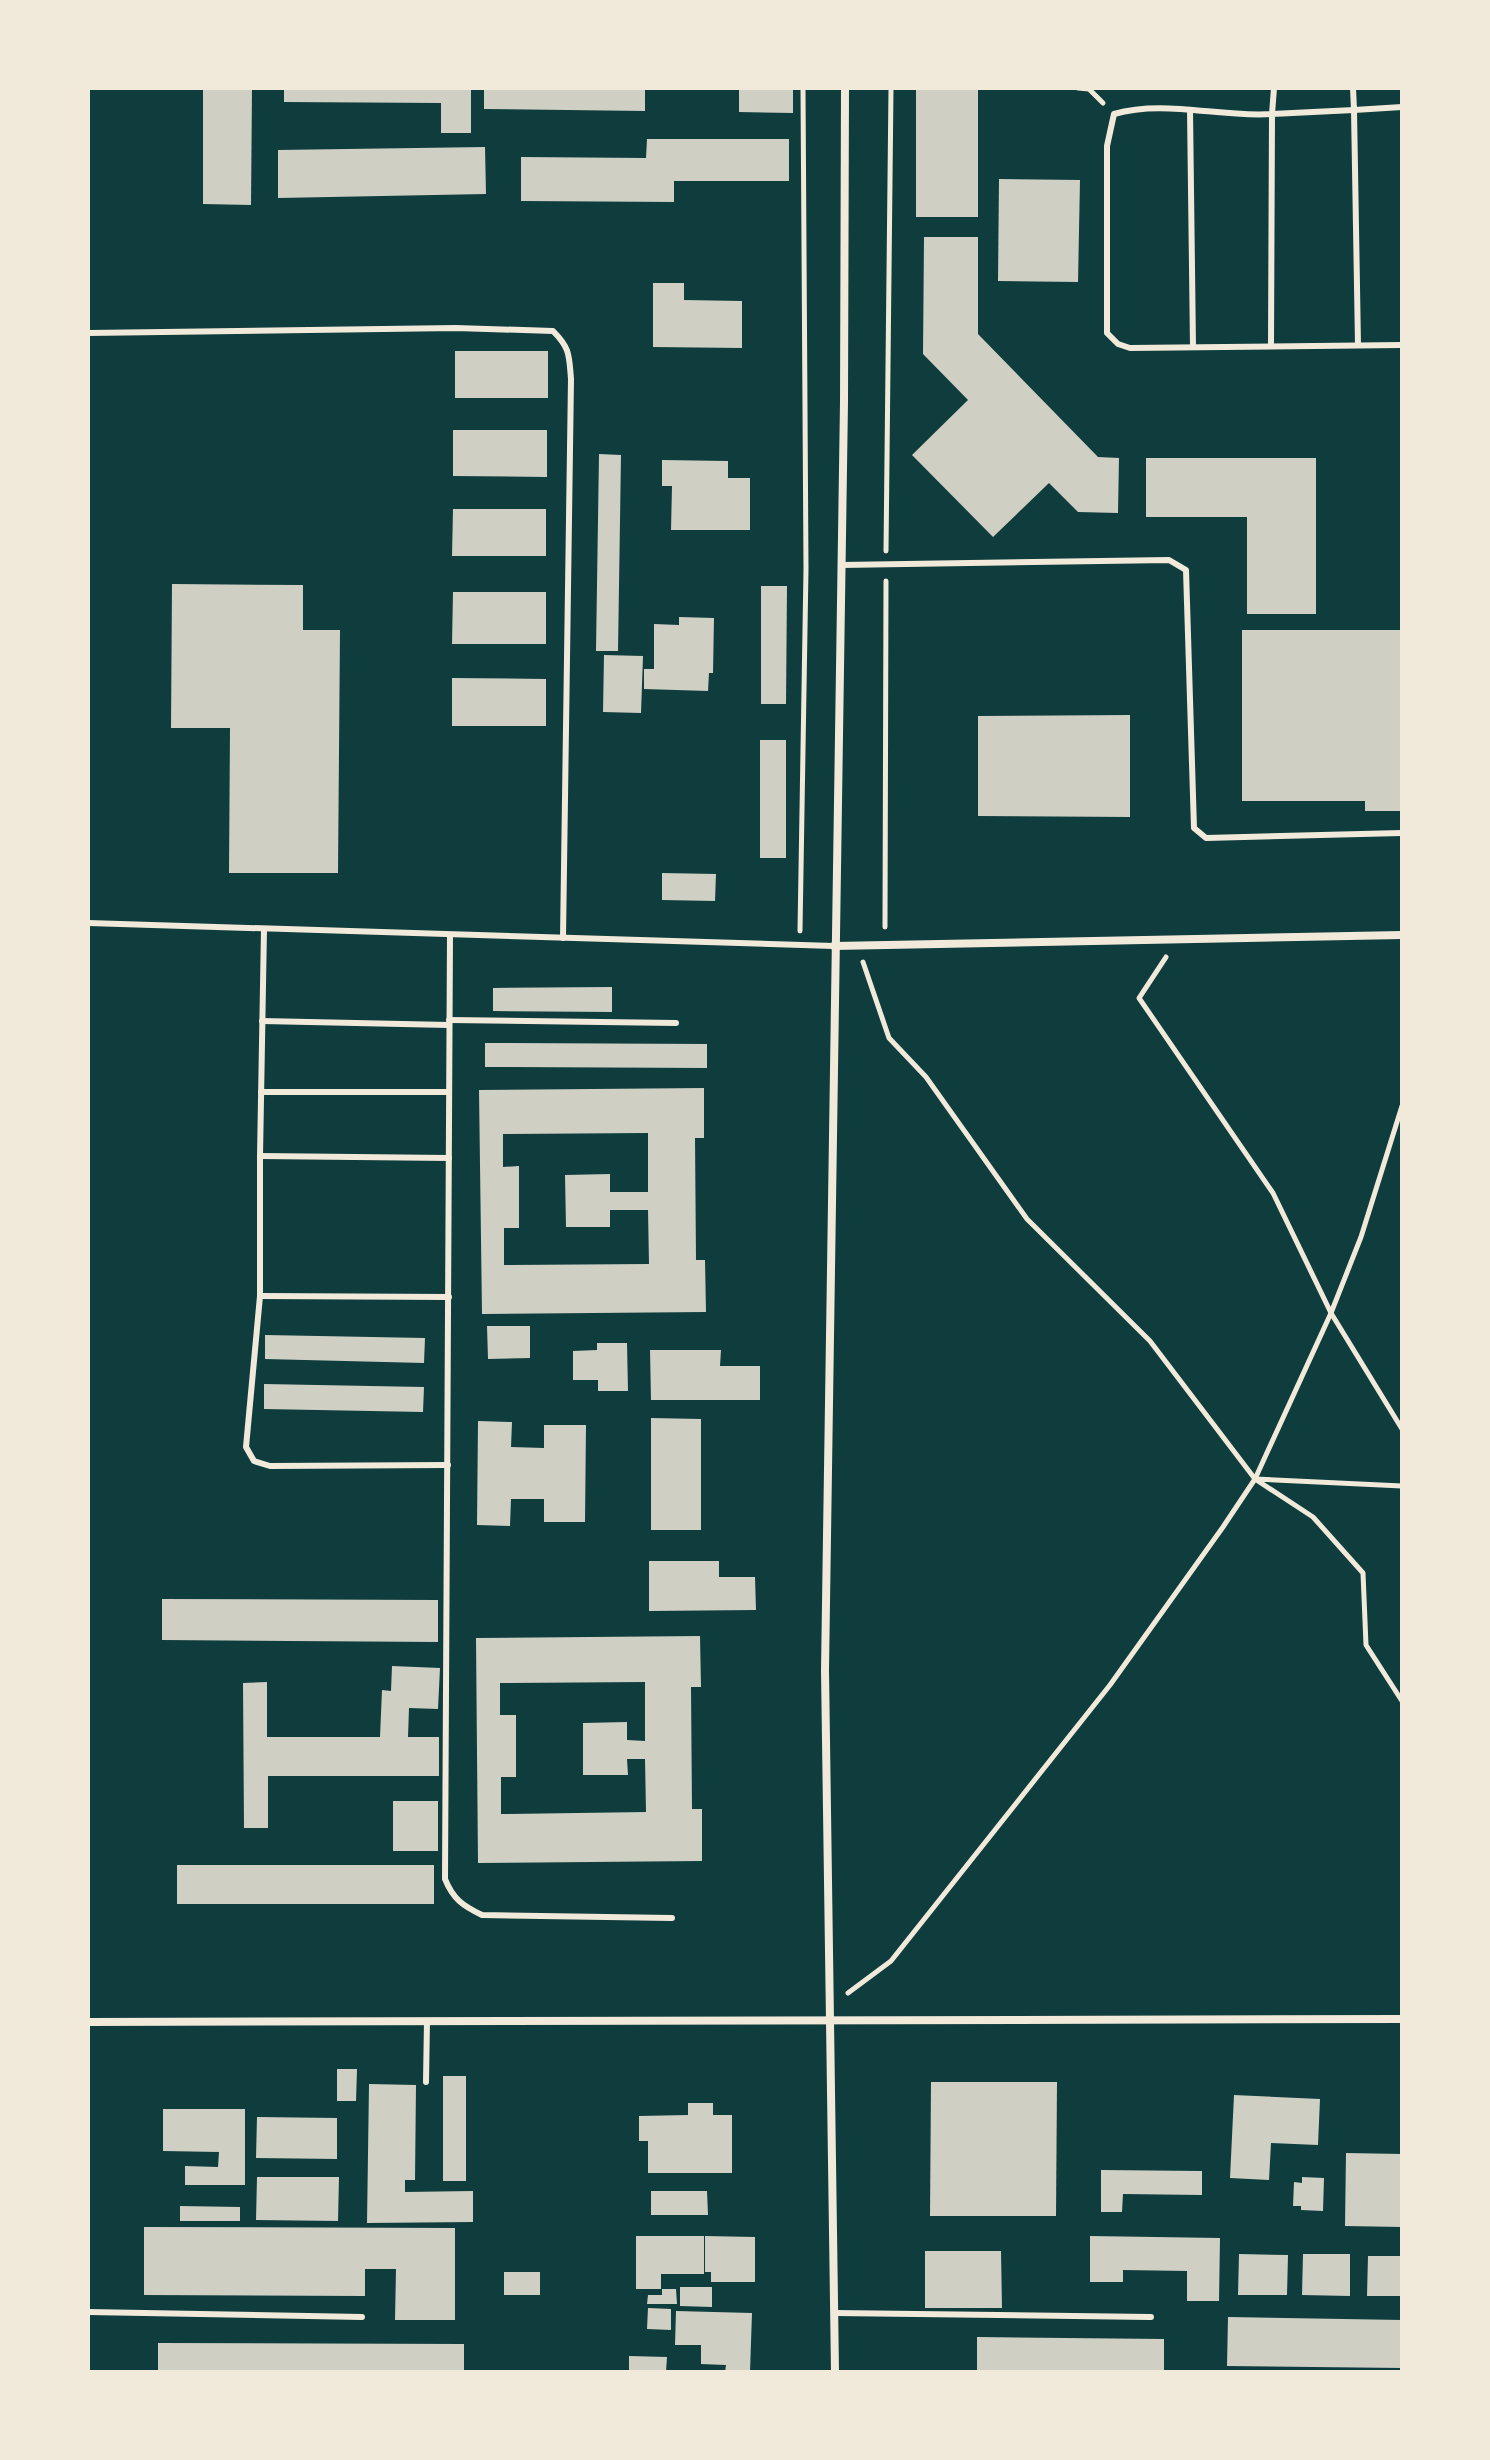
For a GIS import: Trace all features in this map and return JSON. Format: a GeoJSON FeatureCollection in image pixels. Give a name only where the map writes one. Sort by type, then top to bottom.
{"type":"FeatureCollection","features":[{"type":"Feature","properties":{"kind":"street"},"geometry":{"type":"LineString","coordinates":[[835,2372],[825,1670],[845,88]]}},
{"type":"Feature","properties":{"kind":"street"},"geometry":{"type":"LineString","coordinates":[[834,946],[1402,935]]}},
{"type":"Feature","properties":{"kind":"street"},"geometry":{"type":"LineString","coordinates":[[88,2022],[1402,2019]]}},
{"type":"Feature","properties":{"kind":"lane"},"geometry":{"type":"LineString","coordinates":[[1271,346],[1274,88]]}},
{"type":"Feature","properties":{"kind":"lane"},"geometry":{"type":"LineString","coordinates":[[1353,88],[1358,345]]}},
{"type":"Feature","properties":{"kind":"lane"},"geometry":{"type":"LineString","coordinates":[[1402,107],[1259,115],[1129,110],[1114,114],[1107,146],[1107,333],[1111,339],[1130,348],[1402,345]]}},
{"type":"Feature","properties":{"kind":"lane"},"geometry":{"type":"LineString","coordinates":[[1190,110],[1193,347]]}},
{"type":"Feature","properties":{"kind":"lane"},"geometry":{"type":"LineString","coordinates":[[88,333],[456,328],[553,331],[565,343],[571,379],[563,938]]}},
{"type":"Feature","properties":{"kind":"lane"},"geometry":{"type":"LineString","coordinates":[[841,565],[1169,560],[1186,570],[1194,828],[1206,838],[1402,833]]}},
{"type":"Feature","properties":{"kind":"lane"},"geometry":{"type":"LineString","coordinates":[[88,923],[834,946]]}},
{"type":"Feature","properties":{"kind":"lane"},"geometry":{"type":"LineString","coordinates":[[264,929],[260,1296],[246,1447],[254,1461],[270,1466],[448,1465]]}},
{"type":"Feature","properties":{"kind":"lane"},"geometry":{"type":"LineString","coordinates":[[450,935],[445,1879],[451,1895],[482,1915],[672,1918]]}},
{"type":"Feature","properties":{"kind":"lane"},"geometry":{"type":"LineString","coordinates":[[262,1021],[676,1023]]}},
{"type":"Feature","properties":{"kind":"lane"},"geometry":{"type":"LineString","coordinates":[[261,1092],[449,1092]]}},
{"type":"Feature","properties":{"kind":"lane"},"geometry":{"type":"LineString","coordinates":[[260,1156],[449,1158]]}},
{"type":"Feature","properties":{"kind":"lane"},"geometry":{"type":"LineString","coordinates":[[260,1296],[449,1297]]}},
{"type":"Feature","properties":{"kind":"lane"},"geometry":{"type":"LineString","coordinates":[[426,2082],[427,2021]]}},
{"type":"Feature","properties":{"kind":"lane"},"geometry":{"type":"LineString","coordinates":[[88,2312],[362,2317]]}},
{"type":"Feature","properties":{"kind":"lane"},"geometry":{"type":"LineString","coordinates":[[835,2313],[1151,2317]]}},
{"type":"Feature","properties":{"kind":"path"},"geometry":{"type":"LineString","coordinates":[[800,945],[806,569],[803,88]]}},
{"type":"Feature","properties":{"kind":"path"},"geometry":{"type":"LineString","coordinates":[[884,945],[891,88]]}},
{"type":"Feature","properties":{"kind":"path"},"geometry":{"type":"LineString","coordinates":[[1078,88],[1089,89],[1114,114]]}},
{"type":"Feature","properties":{"kind":"path"},"geometry":{"type":"LineString","coordinates":[[1179,938],[1139,998],[1273,1193],[1331,1313],[1402,1429]]}},
{"type":"Feature","properties":{"kind":"path"},"geometry":{"type":"LineString","coordinates":[[858,945],[889,1038],[926,1077],[1027,1219],[1150,1341],[1255,1479],[1313,1517],[1363,1573],[1366,1645],[1402,1701]]}},
{"type":"Feature","properties":{"kind":"path"},"geometry":{"type":"LineString","coordinates":[[831,2005],[891,1961],[1110,1685],[1255,1479],[1331,1313],[1361,1237],[1402,1106]]}},
{"type":"Feature","properties":{"kind":"path"},"geometry":{"type":"LineString","coordinates":[[1255,1479],[1402,1486]]}},
{"type":"Feature","properties":{"kind":"building"},"geometry":{"type":"Polygon","coordinates":[[[203,88],[252,88],[251,205],[203,204],[203,88]]]}},
{"type":"Feature","properties":{"kind":"building"},"geometry":{"type":"Polygon","coordinates":[[[284,88],[471,88],[471,133],[441,133],[441,103],[284,102],[284,88]]]}},
{"type":"Feature","properties":{"kind":"building"},"geometry":{"type":"Polygon","coordinates":[[[484,88],[645,88],[645,111],[484,109],[484,88]]]}},
{"type":"Feature","properties":{"kind":"building"},"geometry":{"type":"Polygon","coordinates":[[[739,88],[793,88],[793,113],[739,112],[739,88]]]}},
{"type":"Feature","properties":{"kind":"building"},"geometry":{"type":"Polygon","coordinates":[[[916,88],[978,88],[978,217],[916,217],[916,88]]]}},
{"type":"Feature","properties":{"kind":"building"},"geometry":{"type":"Polygon","coordinates":[[[647,139],[789,139],[789,181],[674,181],[674,202],[521,201],[521,157],[646,158],[647,139]]]}},
{"type":"Feature","properties":{"kind":"building"},"geometry":{"type":"Polygon","coordinates":[[[485,147],[486,194],[278,198],[278,150],[485,147]]]}},
{"type":"Feature","properties":{"kind":"building"},"geometry":{"type":"Polygon","coordinates":[[[999,179],[1080,180],[1078,282],[998,281],[999,179]]]}},
{"type":"Feature","properties":{"kind":"building"},"geometry":{"type":"Polygon","coordinates":[[[924,237],[978,237],[978,334],[1098,457],[1119,458],[1118,513],[1078,512],[1049,483],[993,537],[912,455],[968,400],[923,354],[924,237]]]}},
{"type":"Feature","properties":{"kind":"building"},"geometry":{"type":"Polygon","coordinates":[[[653,283],[684,283],[684,300],[742,301],[742,348],[653,347],[653,283]]]}},
{"type":"Feature","properties":{"kind":"building"},"geometry":{"type":"Polygon","coordinates":[[[455,351],[548,351],[548,398],[455,398],[455,351]]]}},
{"type":"Feature","properties":{"kind":"building"},"geometry":{"type":"Polygon","coordinates":[[[453,430],[547,430],[547,477],[453,476],[453,430]]]}},
{"type":"Feature","properties":{"kind":"building"},"geometry":{"type":"Polygon","coordinates":[[[599,454],[621,455],[618,651],[596,651],[599,454]]]}},
{"type":"Feature","properties":{"kind":"building"},"geometry":{"type":"Polygon","coordinates":[[[1146,458],[1316,458],[1316,614],[1247,614],[1247,517],[1146,517],[1146,458]]]}},
{"type":"Feature","properties":{"kind":"building"},"geometry":{"type":"Polygon","coordinates":[[[662,460],[728,461],[728,478],[750,478],[750,530],[671,530],[672,486],[662,486],[662,460]]]}},
{"type":"Feature","properties":{"kind":"building"},"geometry":{"type":"Polygon","coordinates":[[[453,509],[546,509],[546,556],[452,556],[453,509]]]}},
{"type":"Feature","properties":{"kind":"building"},"geometry":{"type":"Polygon","coordinates":[[[172,584],[303,585],[303,630],[340,630],[338,873],[229,873],[230,728],[171,728],[172,584]]]}},
{"type":"Feature","properties":{"kind":"building"},"geometry":{"type":"Polygon","coordinates":[[[761,586],[787,586],[786,704],[761,704],[761,586]]]}},
{"type":"Feature","properties":{"kind":"building"},"geometry":{"type":"Polygon","coordinates":[[[453,592],[546,592],[546,644],[452,644],[453,592]]]}},
{"type":"Feature","properties":{"kind":"building"},"geometry":{"type":"Polygon","coordinates":[[[679,617],[714,618],[713,673],[709,673],[708,691],[644,689],[644,669],[654,669],[654,624],[679,625],[679,617]]]}},
{"type":"Feature","properties":{"kind":"building"},"geometry":{"type":"Polygon","coordinates":[[[1242,630],[1402,630],[1402,811],[1365,811],[1365,801],[1242,801],[1242,630]]]}},
{"type":"Feature","properties":{"kind":"building"},"geometry":{"type":"Polygon","coordinates":[[[604,655],[643,656],[641,713],[603,712],[604,655]]]}},
{"type":"Feature","properties":{"kind":"building"},"geometry":{"type":"Polygon","coordinates":[[[452,678],[546,679],[546,726],[452,726],[452,678]]]}},
{"type":"Feature","properties":{"kind":"building"},"geometry":{"type":"Polygon","coordinates":[[[1130,715],[1130,817],[978,816],[978,716],[1130,715]]]}},
{"type":"Feature","properties":{"kind":"building"},"geometry":{"type":"Polygon","coordinates":[[[760,740],[786,740],[786,858],[760,858],[760,740]]]}},
{"type":"Feature","properties":{"kind":"building"},"geometry":{"type":"Polygon","coordinates":[[[662,873],[716,874],[715,901],[662,900],[662,873]]]}},
{"type":"Feature","properties":{"kind":"building"},"geometry":{"type":"Polygon","coordinates":[[[612,987],[612,1012],[493,1011],[493,988],[612,987]]]}},
{"type":"Feature","properties":{"kind":"building"},"geometry":{"type":"Polygon","coordinates":[[[485,1043],[707,1044],[707,1068],[485,1067],[485,1043]]]}},
{"type":"Feature","properties":{"kind":"building"},"geometry":{"type":"Polygon","coordinates":[[[704,1088],[704,1138],[695,1138],[696,1260],[705,1260],[706,1312],[482,1314],[479,1090],[704,1088]],[[648,1133],[503,1134],[503,1167],[519,1166],[519,1228],[504,1228],[504,1265],[649,1264],[648,1210],[610,1210],[610,1227],[566,1227],[565,1175],[610,1174],[610,1192],[648,1192],[648,1133]]]}},
{"type":"Feature","properties":{"kind":"building"},"geometry":{"type":"Polygon","coordinates":[[[487,1326],[530,1326],[530,1358],[488,1359],[487,1326]]]}},
{"type":"Feature","properties":{"kind":"building"},"geometry":{"type":"Polygon","coordinates":[[[265,1335],[425,1338],[424,1363],[265,1359],[265,1335]]]}},
{"type":"Feature","properties":{"kind":"building"},"geometry":{"type":"Polygon","coordinates":[[[597,1343],[627,1343],[628,1391],[598,1391],[598,1380],[573,1380],[573,1351],[597,1350],[597,1343]]]}},
{"type":"Feature","properties":{"kind":"building"},"geometry":{"type":"Polygon","coordinates":[[[650,1350],[721,1350],[720,1366],[760,1366],[760,1400],[651,1400],[650,1350]]]}},
{"type":"Feature","properties":{"kind":"building"},"geometry":{"type":"Polygon","coordinates":[[[264,1384],[424,1387],[423,1412],[264,1409],[264,1384]]]}},
{"type":"Feature","properties":{"kind":"building"},"geometry":{"type":"Polygon","coordinates":[[[651,1418],[701,1419],[701,1530],[651,1530],[651,1418]]]}},
{"type":"Feature","properties":{"kind":"building"},"geometry":{"type":"Polygon","coordinates":[[[478,1421],[512,1422],[511,1447],[544,1448],[544,1425],[586,1425],[585,1522],[544,1522],[544,1499],[511,1499],[510,1526],[477,1525],[478,1421]]]}},
{"type":"Feature","properties":{"kind":"building"},"geometry":{"type":"Polygon","coordinates":[[[649,1561],[719,1561],[719,1577],[755,1577],[756,1610],[649,1611],[649,1561]]]}},
{"type":"Feature","properties":{"kind":"building"},"geometry":{"type":"Polygon","coordinates":[[[162,1599],[438,1600],[438,1642],[162,1640],[162,1599]]]}},
{"type":"Feature","properties":{"kind":"building"},"geometry":{"type":"Polygon","coordinates":[[[700,1636],[701,1687],[691,1687],[692,1809],[702,1809],[702,1861],[478,1863],[476,1638],[700,1636]],[[645,1682],[500,1683],[500,1715],[516,1715],[516,1777],[501,1777],[501,1814],[646,1812],[645,1759],[627,1759],[628,1775],[583,1775],[583,1723],[627,1722],[627,1740],[645,1741],[645,1682]]]}},
{"type":"Feature","properties":{"kind":"building"},"geometry":{"type":"Polygon","coordinates":[[[392,1666],[440,1668],[438,1709],[409,1708],[408,1737],[439,1737],[439,1776],[268,1776],[268,1828],[244,1828],[243,1683],[267,1682],[267,1737],[380,1737],[382,1690],[391,1691],[392,1666]]]}},
{"type":"Feature","properties":{"kind":"building"},"geometry":{"type":"Polygon","coordinates":[[[393,1801],[438,1801],[438,1851],[393,1851],[393,1801]]]}},
{"type":"Feature","properties":{"kind":"building"},"geometry":{"type":"Polygon","coordinates":[[[177,1865],[434,1865],[434,1904],[177,1904],[177,1865]]]}},
{"type":"Feature","properties":{"kind":"building"},"geometry":{"type":"Polygon","coordinates":[[[337,2069],[357,2069],[356,2101],[337,2101],[337,2069]]]}},
{"type":"Feature","properties":{"kind":"building"},"geometry":{"type":"Polygon","coordinates":[[[443,2076],[466,2076],[466,2181],[443,2181],[443,2076]]]}},
{"type":"Feature","properties":{"kind":"building"},"geometry":{"type":"Polygon","coordinates":[[[931,2082],[1057,2082],[1056,2216],[930,2216],[931,2082]]]}},
{"type":"Feature","properties":{"kind":"building"},"geometry":{"type":"Polygon","coordinates":[[[369,2084],[416,2085],[415,2180],[405,2180],[405,2192],[473,2191],[473,2222],[367,2223],[369,2084]]]}},
{"type":"Feature","properties":{"kind":"building"},"geometry":{"type":"Polygon","coordinates":[[[1234,2095],[1320,2099],[1318,2145],[1271,2143],[1269,2180],[1230,2178],[1234,2095]]]}},
{"type":"Feature","properties":{"kind":"building"},"geometry":{"type":"Polygon","coordinates":[[[688,2103],[713,2103],[713,2115],[732,2115],[732,2173],[648,2173],[648,2141],[639,2141],[639,2116],[688,2115],[688,2103]]]}},
{"type":"Feature","properties":{"kind":"building"},"geometry":{"type":"Polygon","coordinates":[[[163,2109],[245,2109],[245,2185],[185,2185],[185,2166],[218,2167],[219,2152],[163,2151],[163,2109]]]}},
{"type":"Feature","properties":{"kind":"building"},"geometry":{"type":"Polygon","coordinates":[[[257,2117],[337,2118],[337,2159],[256,2158],[257,2117]]]}},
{"type":"Feature","properties":{"kind":"building"},"geometry":{"type":"Polygon","coordinates":[[[1346,2153],[1402,2154],[1402,2227],[1345,2226],[1346,2153]]]}},
{"type":"Feature","properties":{"kind":"building"},"geometry":{"type":"Polygon","coordinates":[[[1101,2170],[1202,2171],[1202,2195],[1123,2194],[1122,2212],[1101,2212],[1101,2170]]]}},
{"type":"Feature","properties":{"kind":"building"},"geometry":{"type":"Polygon","coordinates":[[[257,2177],[339,2177],[338,2221],[256,2220],[257,2177]]]}},
{"type":"Feature","properties":{"kind":"building"},"geometry":{"type":"Polygon","coordinates":[[[1302,2177],[1324,2178],[1323,2211],[1301,2210],[1301,2206],[1293,2206],[1294,2182],[1302,2183],[1302,2177]]]}},
{"type":"Feature","properties":{"kind":"building"},"geometry":{"type":"Polygon","coordinates":[[[651,2191],[707,2191],[708,2215],[651,2215],[651,2191]]]}},
{"type":"Feature","properties":{"kind":"building"},"geometry":{"type":"Polygon","coordinates":[[[180,2206],[240,2207],[240,2221],[180,2221],[180,2206]]]}},
{"type":"Feature","properties":{"kind":"building"},"geometry":{"type":"Polygon","coordinates":[[[144,2227],[455,2228],[455,2320],[395,2320],[396,2269],[365,2269],[365,2296],[144,2295],[144,2227]]]}},
{"type":"Feature","properties":{"kind":"building"},"geometry":{"type":"Polygon","coordinates":[[[636,2236],[704,2236],[704,2274],[661,2274],[661,2289],[636,2289],[636,2236]]]}},
{"type":"Feature","properties":{"kind":"building"},"geometry":{"type":"Polygon","coordinates":[[[705,2236],[755,2237],[755,2282],[711,2282],[711,2272],[705,2272],[705,2236]]]}},
{"type":"Feature","properties":{"kind":"building"},"geometry":{"type":"Polygon","coordinates":[[[1090,2236],[1220,2238],[1219,2301],[1187,2301],[1187,2271],[1123,2270],[1123,2282],[1090,2282],[1090,2236]]]}},
{"type":"Feature","properties":{"kind":"building"},"geometry":{"type":"Polygon","coordinates":[[[925,2251],[1001,2251],[1002,2308],[925,2308],[925,2251]]]}},
{"type":"Feature","properties":{"kind":"building"},"geometry":{"type":"Polygon","coordinates":[[[1239,2254],[1288,2255],[1287,2295],[1238,2295],[1239,2254]]]}},
{"type":"Feature","properties":{"kind":"building"},"geometry":{"type":"Polygon","coordinates":[[[1303,2254],[1350,2254],[1350,2296],[1302,2295],[1303,2254]]]}},
{"type":"Feature","properties":{"kind":"building"},"geometry":{"type":"Polygon","coordinates":[[[1368,2256],[1402,2256],[1402,2296],[1367,2296],[1368,2256]]]}},
{"type":"Feature","properties":{"kind":"building"},"geometry":{"type":"Polygon","coordinates":[[[504,2272],[540,2272],[540,2295],[504,2295],[504,2272]]]}},
{"type":"Feature","properties":{"kind":"building"},"geometry":{"type":"Polygon","coordinates":[[[680,2287],[712,2287],[712,2307],[680,2306],[680,2287]]]}},
{"type":"Feature","properties":{"kind":"building"},"geometry":{"type":"Polygon","coordinates":[[[662,2289],[676,2289],[677,2304],[647,2304],[648,2295],[662,2295],[662,2289]]]}},
{"type":"Feature","properties":{"kind":"building"},"geometry":{"type":"Polygon","coordinates":[[[648,2308],[671,2309],[671,2330],[647,2329],[648,2308]]]}},
{"type":"Feature","properties":{"kind":"building"},"geometry":{"type":"Polygon","coordinates":[[[676,2311],[752,2313],[750,2372],[725,2372],[726,2365],[701,2364],[701,2345],[675,2345],[676,2311]]]}},
{"type":"Feature","properties":{"kind":"building"},"geometry":{"type":"Polygon","coordinates":[[[1228,2317],[1402,2320],[1402,2368],[1227,2366],[1228,2317]]]}},
{"type":"Feature","properties":{"kind":"building"},"geometry":{"type":"Polygon","coordinates":[[[977,2337],[1164,2339],[1164,2372],[977,2372],[977,2337]]]}},
{"type":"Feature","properties":{"kind":"building"},"geometry":{"type":"Polygon","coordinates":[[[158,2343],[464,2344],[464,2372],[158,2372],[158,2343]]]}},
{"type":"Feature","properties":{"kind":"building"},"geometry":{"type":"Polygon","coordinates":[[[629,2356],[667,2357],[666,2372],[629,2372],[629,2356]]]}}]}
